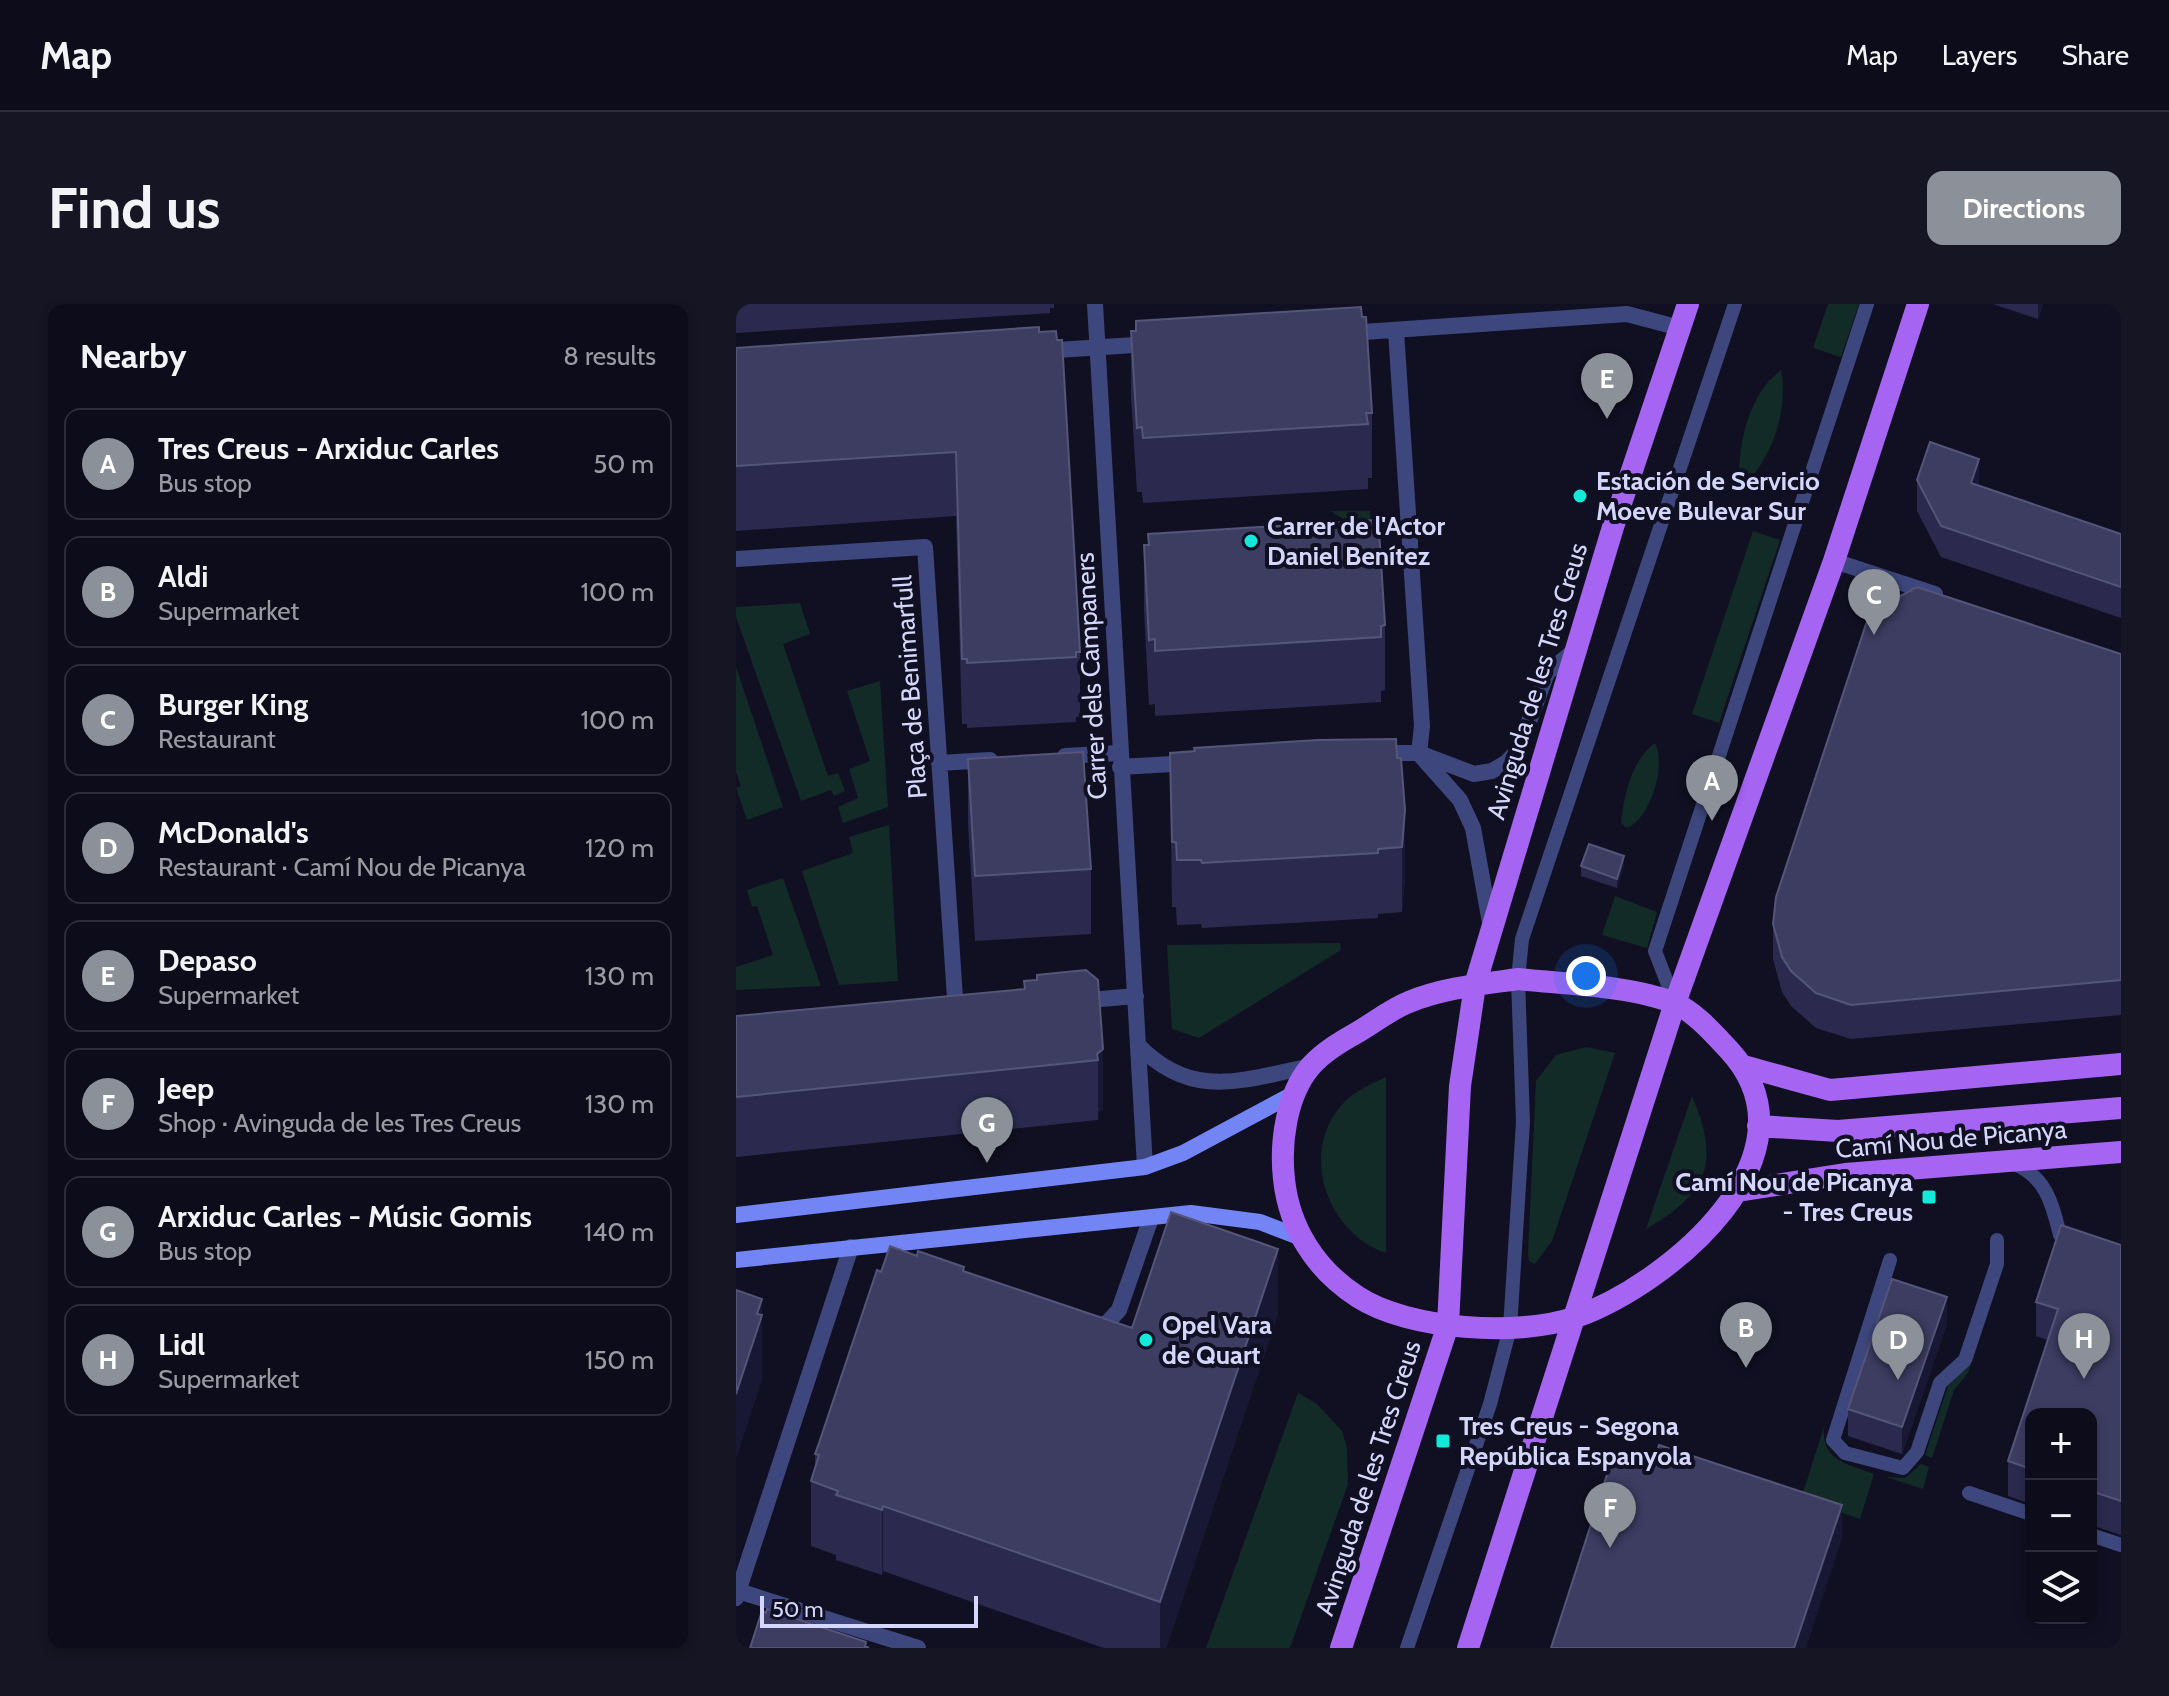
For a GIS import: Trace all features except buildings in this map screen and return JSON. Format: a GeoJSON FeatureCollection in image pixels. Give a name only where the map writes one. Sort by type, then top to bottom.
{"type":"FeatureCollection","features":[{"type":"Feature","properties":{"kind":"main road","name":"Avinguda de les Tres Creus"},"geometry":{"type":"LineString","coordinates":[[1341,1648],[1448,1325],[1460,1086],[1475,985],[1574,651],[1688,304]]}},
{"type":"Feature","properties":{"kind":"main road"},"geometry":{"type":"LineString","coordinates":[[1468,1648],[1675,1003],[1834,561],[1918,304]]}},
{"type":"Feature","properties":{"kind":"main road","name":"Avinguda de les Tres Creus"},"geometry":{"type":"LineString","coordinates":[[1518,979],[1605,988],[1675,1003],[1712,1030],[1744,1066],[1756,1092],[1758,1126],[1751,1160],[1738,1191],[1694,1246],[1622,1296],[1574,1318],[1510,1328],[1448,1325],[1374,1308],[1344,1288],[1299,1237],[1287,1209],[1281,1152],[1295,1093],[1311,1066],[1335,1045],[1409,1001],[1475,985],[1518,979]]}},
{"type":"Feature","properties":{"kind":"main road"},"geometry":{"type":"LineString","coordinates":[[1744,1066],[1830,1090],[2121,1064]]}},
{"type":"Feature","properties":{"kind":"main road"},"geometry":{"type":"LineString","coordinates":[[736,1215],[1145,1167],[1183,1153],[1295,1093]]}},
{"type":"Feature","properties":{"kind":"main road"},"geometry":{"type":"LineString","coordinates":[[1758,1126],[1838,1131],[2121,1108]]}},
{"type":"Feature","properties":{"kind":"main road","name":"Camí Nou de Picanya"},"geometry":{"type":"LineString","coordinates":[[1738,1191],[1845,1174],[2121,1152]]}},
{"type":"Feature","properties":{"kind":"main road"},"geometry":{"type":"LineString","coordinates":[[736,1260],[1191,1213],[1260,1222],[1299,1237]]}},
{"type":"Feature","properties":{"kind":"street","name":"Carrer dels Campaners"},"geometry":{"type":"LineString","coordinates":[[1095,304],[1145,1167]]}},
{"type":"Feature","properties":{"kind":"street"},"geometry":{"type":"LineString","coordinates":[[1330,334],[1627,314],[1680,328]]}},
{"type":"Feature","properties":{"kind":"street"},"geometry":{"type":"LineString","coordinates":[[1396,331],[1422,726],[1419,753],[1460,800],[1473,828],[1492,936]]}},
{"type":"Feature","properties":{"kind":"street"},"geometry":{"type":"LineString","coordinates":[[1020,352],[1165,343]]}},
{"type":"Feature","properties":{"kind":"street","name":"Plaça de Benimarfull"},"geometry":{"type":"LineString","coordinates":[[736,559],[925,547],[957,1015]]}},
{"type":"Feature","properties":{"kind":"street"},"geometry":{"type":"LineString","coordinates":[[1834,561],[1958,602]]}},
{"type":"Feature","properties":{"kind":"street"},"geometry":{"type":"LineString","coordinates":[[1355,754],[1419,753],[1474,774],[1492,771],[1507,762],[1519,749],[1547,673],[1574,651]]}},
{"type":"Feature","properties":{"kind":"street"},"geometry":{"type":"LineString","coordinates":[[1047,757],[1211,762]]}},
{"type":"Feature","properties":{"kind":"street"},"geometry":{"type":"LineString","coordinates":[[939,763],[1001,759]]}},
{"type":"Feature","properties":{"kind":"street"},"geometry":{"type":"LineString","coordinates":[[1061,1003],[1136,996]]}},
{"type":"Feature","properties":{"kind":"street"},"geometry":{"type":"LineString","coordinates":[[1138,1045],[1159,1065],[1181,1079],[1234,1082],[1311,1066]]}},
{"type":"Feature","properties":{"kind":"street"},"geometry":{"type":"LineString","coordinates":[[1074,1321],[1088,1327],[1106,1324],[1119,1310],[1151,1218]]}},
{"type":"Feature","properties":{"kind":"street"},"geometry":{"type":"LineString","coordinates":[[887,1244],[924,1258]]}},
{"type":"Feature","properties":{"kind":"street"},"geometry":{"type":"LineString","coordinates":[[851,1247],[737,1595],[918,1648]]}},
{"type":"Feature","properties":{"kind":"lane"},"geometry":{"type":"LineString","coordinates":[[1407,1648],[1490,1404],[1510,1328],[1523,1122],[1518,979],[1522,939],[1735,304]]}},
{"type":"Feature","properties":{"kind":"lane"},"geometry":{"type":"LineString","coordinates":[[1675,1003],[1655,951],[1867,304]]}},
{"type":"Feature","properties":{"kind":"lane"},"geometry":{"type":"LineString","coordinates":[[2012,1163],[2038,1177],[2047,1191],[2060,1235]]}},
{"type":"Feature","properties":{"kind":"lane"},"geometry":{"type":"LineString","coordinates":[[1890,1260],[1833,1440],[1845,1453],[1903,1468],[1917,1452],[1940,1383],[1965,1360],[1997,1264],[1997,1240]]}},
{"type":"Feature","properties":{"kind":"lane"},"geometry":{"type":"LineString","coordinates":[[1969,1493],[2025,1512]]}},
{"type":"Feature","properties":{"kind":"lane"},"geometry":{"type":"LineString","coordinates":[[2097,1537],[2121,1545]]}},
{"type":"Feature","properties":{"kind":"green space"},"geometry":{"type":"Polygon","coordinates":[[[1828,304],[1859,304],[1841,357],[1813,348],[1828,304]]]}},
{"type":"Feature","properties":{"kind":"green space"},"geometry":{"type":"Polygon","coordinates":[[[1781,370],[1782,402],[1775,435],[1761,465],[1740,490],[1740,458],[1746,425],[1760,394],[1781,370]]]}},
{"type":"Feature","properties":{"kind":"green space"},"geometry":{"type":"Polygon","coordinates":[[[1330,511],[1370,511],[1373,562],[1353,525],[1330,511]]]}},
{"type":"Feature","properties":{"kind":"green space"},"geometry":{"type":"Polygon","coordinates":[[[1753,531],[1780,540],[1719,723],[1692,714],[1753,531]]]}},
{"type":"Feature","properties":{"kind":"green space"},"geometry":{"type":"Polygon","coordinates":[[[800,603],[810,634],[783,644],[828,776],[838,773],[845,791],[834,796],[831,790],[801,801],[736,617],[736,607],[800,603]]]}},
{"type":"Feature","properties":{"kind":"green space"},"geometry":{"type":"Polygon","coordinates":[[[736,667],[783,807],[747,820],[736,788],[741,786],[736,772],[736,667]]]}},
{"type":"Feature","properties":{"kind":"green space"},"geometry":{"type":"Polygon","coordinates":[[[880,681],[888,807],[843,823],[838,807],[858,798],[849,769],[870,761],[847,691],[880,681]]]}},
{"type":"Feature","properties":{"kind":"green space"},"geometry":{"type":"Polygon","coordinates":[[[1655,743],[1659,764],[1654,790],[1643,814],[1627,828],[1621,823],[1630,779],[1640,759],[1655,743]]]}},
{"type":"Feature","properties":{"kind":"green space"},"geometry":{"type":"Polygon","coordinates":[[[889,825],[898,981],[839,985],[802,871],[853,853],[849,837],[889,825]]]}},
{"type":"Feature","properties":{"kind":"green space"},"geometry":{"type":"Polygon","coordinates":[[[783,878],[821,986],[736,990],[736,967],[773,955],[757,906],[752,907],[747,890],[783,878]]]}},
{"type":"Feature","properties":{"kind":"green space"},"geometry":{"type":"Polygon","coordinates":[[[1615,896],[1657,912],[1647,948],[1602,935],[1615,896]]]}},
{"type":"Feature","properties":{"kind":"green space"},"geometry":{"type":"Polygon","coordinates":[[[1340,943],[1341,950],[1199,1038],[1172,1029],[1167,945],[1340,943]]]}},
{"type":"Feature","properties":{"kind":"green space"},"geometry":{"type":"Polygon","coordinates":[[[1586,1047],[1615,1053],[1552,1241],[1535,1264],[1529,1261],[1528,1254],[1536,1081],[1556,1055],[1586,1047]]]}},
{"type":"Feature","properties":{"kind":"green space"},"geometry":{"type":"Polygon","coordinates":[[[1386,1077],[1386,1253],[1366,1243],[1349,1229],[1336,1211],[1326,1191],[1322,1148],[1328,1127],[1340,1107],[1355,1093],[1386,1077]]]}},
{"type":"Feature","properties":{"kind":"green space"},"geometry":{"type":"Polygon","coordinates":[[[1692,1096],[1705,1140],[1703,1174],[1684,1202],[1646,1229],[1692,1096]]]}},
{"type":"Feature","properties":{"kind":"green space"},"geometry":{"type":"Polygon","coordinates":[[[1972,1359],[1968,1373],[1954,1390],[1932,1458],[1925,1455],[1948,1386],[1972,1359]]]}},
{"type":"Feature","properties":{"kind":"green space"},"geometry":{"type":"Polygon","coordinates":[[[1298,1393],[1317,1404],[1342,1431],[1347,1448],[1348,1484],[1290,1648],[1206,1648],[1298,1393]]]}},
{"type":"Feature","properties":{"kind":"green space"},"geometry":{"type":"Polygon","coordinates":[[[1824,1427],[1827,1447],[1838,1460],[1874,1474],[1860,1519],[1801,1499],[1824,1427]]]}},
{"type":"Feature","properties":{"kind":"green space"},"geometry":{"type":"Polygon","coordinates":[[[1921,1464],[1929,1467],[1923,1489],[1886,1477],[1905,1478],[1921,1464]]]}},
{"type":"Feature","properties":{"kind":"place","name":"Depaso"},"geometry":{"type":"Point","coordinates":[1607,419]}},
{"type":"Feature","properties":{"kind":"place","name":"Estación de Servicio Moeve Bulevar Sur"},"geometry":{"type":"Point","coordinates":[1580,496]}},
{"type":"Feature","properties":{"kind":"place","name":"Carrer de l'Actor Daniel Benítez"},"geometry":{"type":"Point","coordinates":[1251,541]}},
{"type":"Feature","properties":{"kind":"place","name":"Burger King"},"geometry":{"type":"Point","coordinates":[1874,635]}},
{"type":"Feature","properties":{"kind":"place","name":"Tres Creus - Arxiduc Carles"},"geometry":{"type":"Point","coordinates":[1712,821]}},
{"type":"Feature","properties":{"kind":"place","name":"Arxiduc Carles - Músic Gomis"},"geometry":{"type":"Point","coordinates":[987,1163]}},
{"type":"Feature","properties":{"kind":"place","name":"Camí Nou de Picanya - Tres Creus"},"geometry":{"type":"Point","coordinates":[1929,1197]}},
{"type":"Feature","properties":{"kind":"place","name":"Opel Vara de Quart"},"geometry":{"type":"Point","coordinates":[1146,1340]}},
{"type":"Feature","properties":{"kind":"place","name":"Aldi"},"geometry":{"type":"Point","coordinates":[1746,1368]}},
{"type":"Feature","properties":{"kind":"place","name":"Lidl"},"geometry":{"type":"Point","coordinates":[2084,1379]}},
{"type":"Feature","properties":{"kind":"place","name":"McDonald's"},"geometry":{"type":"Point","coordinates":[1898,1380]}},
{"type":"Feature","properties":{"kind":"place","name":"Tres Creus - Segona República Espanyola"},"geometry":{"type":"Point","coordinates":[1443,1441]}},
{"type":"Feature","properties":{"kind":"place","name":"Jeep"},"geometry":{"type":"Point","coordinates":[1610,1548]}}]}
